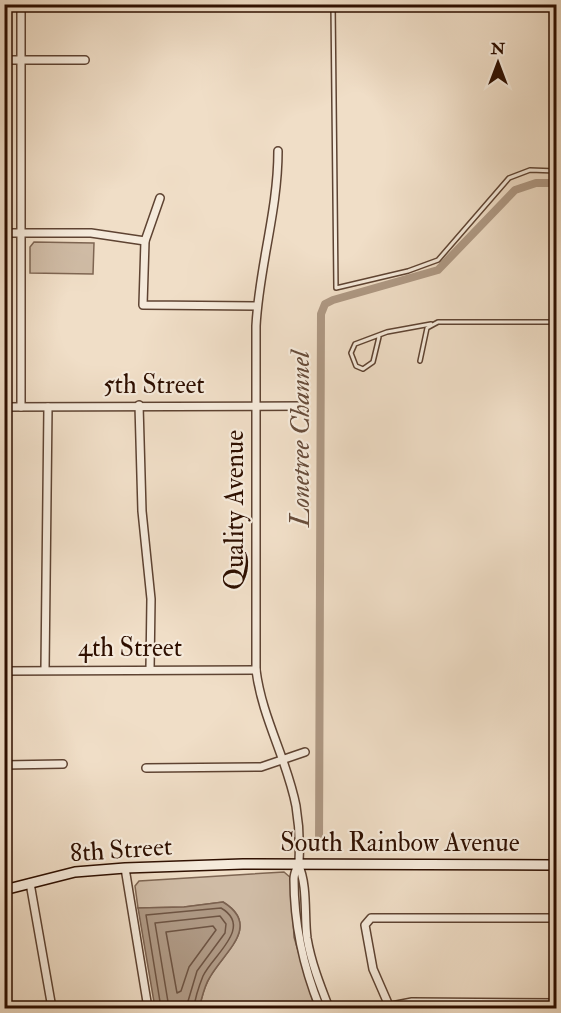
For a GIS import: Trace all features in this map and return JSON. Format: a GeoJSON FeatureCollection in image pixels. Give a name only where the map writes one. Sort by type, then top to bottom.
{"type":"FeatureCollection","features":[{"type":"Feature","properties":{"kind":"street"},"geometry":{"type":"LineString","coordinates":[[21,4],[21,407]]}},
{"type":"Feature","properties":{"kind":"street"},"geometry":{"type":"LineString","coordinates":[[4,60],[85,60]]}},
{"type":"Feature","properties":{"kind":"street","name":"Quality Avenue"},"geometry":{"type":"LineString","coordinates":[[279,152],[276,202],[259,282],[257,306],[256,670],[266,718],[282,760],[296,809],[298,864],[294,874],[298,935],[309,980],[320,1008]]}},
{"type":"Feature","properties":{"kind":"street"},"geometry":{"type":"LineString","coordinates":[[160,198],[145,241],[143,305],[257,306]]}},
{"type":"Feature","properties":{"kind":"street"},"geometry":{"type":"LineString","coordinates":[[4,233],[110,234],[145,241]]}},
{"type":"Feature","properties":{"kind":"street"},"geometry":{"type":"LineString","coordinates":[[139,405],[142,511],[151,599],[150,669]]}},
{"type":"Feature","properties":{"kind":"street","name":"5th Street"},"geometry":{"type":"LineString","coordinates":[[4,407],[304,406]]}},
{"type":"Feature","properties":{"kind":"street"},"geometry":{"type":"LineString","coordinates":[[45,669],[48,407]]}},
{"type":"Feature","properties":{"kind":"street","name":"4th Street"},"geometry":{"type":"LineString","coordinates":[[4,671],[45,669],[256,670]]}},
{"type":"Feature","properties":{"kind":"street"},"geometry":{"type":"LineString","coordinates":[[146,768],[252,768],[305,752]]}},
{"type":"Feature","properties":{"kind":"street"},"geometry":{"type":"LineString","coordinates":[[4,765],[63,764]]}},
{"type":"Feature","properties":{"kind":"street","name":"South Rainbow Avenue"},"geometry":{"type":"LineString","coordinates":[[243,864],[556,865]]}},
{"type":"Feature","properties":{"kind":"street","name":"8th Street"},"geometry":{"type":"LineString","coordinates":[[4,890],[75,872],[243,864]]}},
{"type":"Feature","properties":{"kind":"street","name":"Quality Avenue"},"geometry":{"type":"LineString","coordinates":[[298,864],[303,874],[309,950],[329,1008]]}},
{"type":"Feature","properties":{"kind":"street"},"geometry":{"type":"LineString","coordinates":[[125,868],[148,1008]]}},
{"type":"Feature","properties":{"kind":"street"},"geometry":{"type":"LineString","coordinates":[[30,883],[52,1008]]}},
{"type":"Feature","properties":{"kind":"street"},"geometry":{"type":"LineString","coordinates":[[556,918],[375,917],[367,921],[368,948],[387,1008],[412,1002],[556,1003]]}},
{"type":"Feature","properties":{"kind":"lane"},"geometry":{"type":"LineString","coordinates":[[333,4],[336,288],[408,271],[438,260],[509,178],[530,170],[556,171]]}},
{"type":"Feature","properties":{"kind":"lane"},"geometry":{"type":"LineString","coordinates":[[379,337],[373,362],[363,369],[356,366],[351,353],[355,344],[379,337],[387,332],[438,322],[556,322]]}},
{"type":"Feature","properties":{"kind":"lane"},"geometry":{"type":"LineString","coordinates":[[420,361],[427,328],[433,324]]}},
{"type":"Feature","properties":{"kind":"shaded area"},"geometry":{"type":"Polygon","coordinates":[[[34,242],[94,243],[93,274],[30,273],[30,247],[34,242]]]}},
{"type":"Feature","properties":{"kind":"shaded area"},"geometry":{"type":"Polygon","coordinates":[[[284,872],[291,878],[294,937],[315,1008],[199,1008],[208,981],[236,939],[240,930],[239,920],[234,911],[223,902],[184,907],[138,908],[135,886],[139,881],[284,872]]]}},
{"type":"Feature","properties":{"kind":"water"},"geometry":{"type":"Polygon","coordinates":[[[223,902],[234,911],[239,920],[240,930],[231,949],[208,981],[199,1008],[155,1008],[138,908],[184,907],[223,902]]]}},
{"type":"Feature","properties":{"kind":"waterway","name":"Lonetree Channel"},"geometry":{"type":"LineString","coordinates":[[319,846],[321,314],[325,304],[333,300],[438,270],[515,190],[536,183],[556,183]]}}]}
